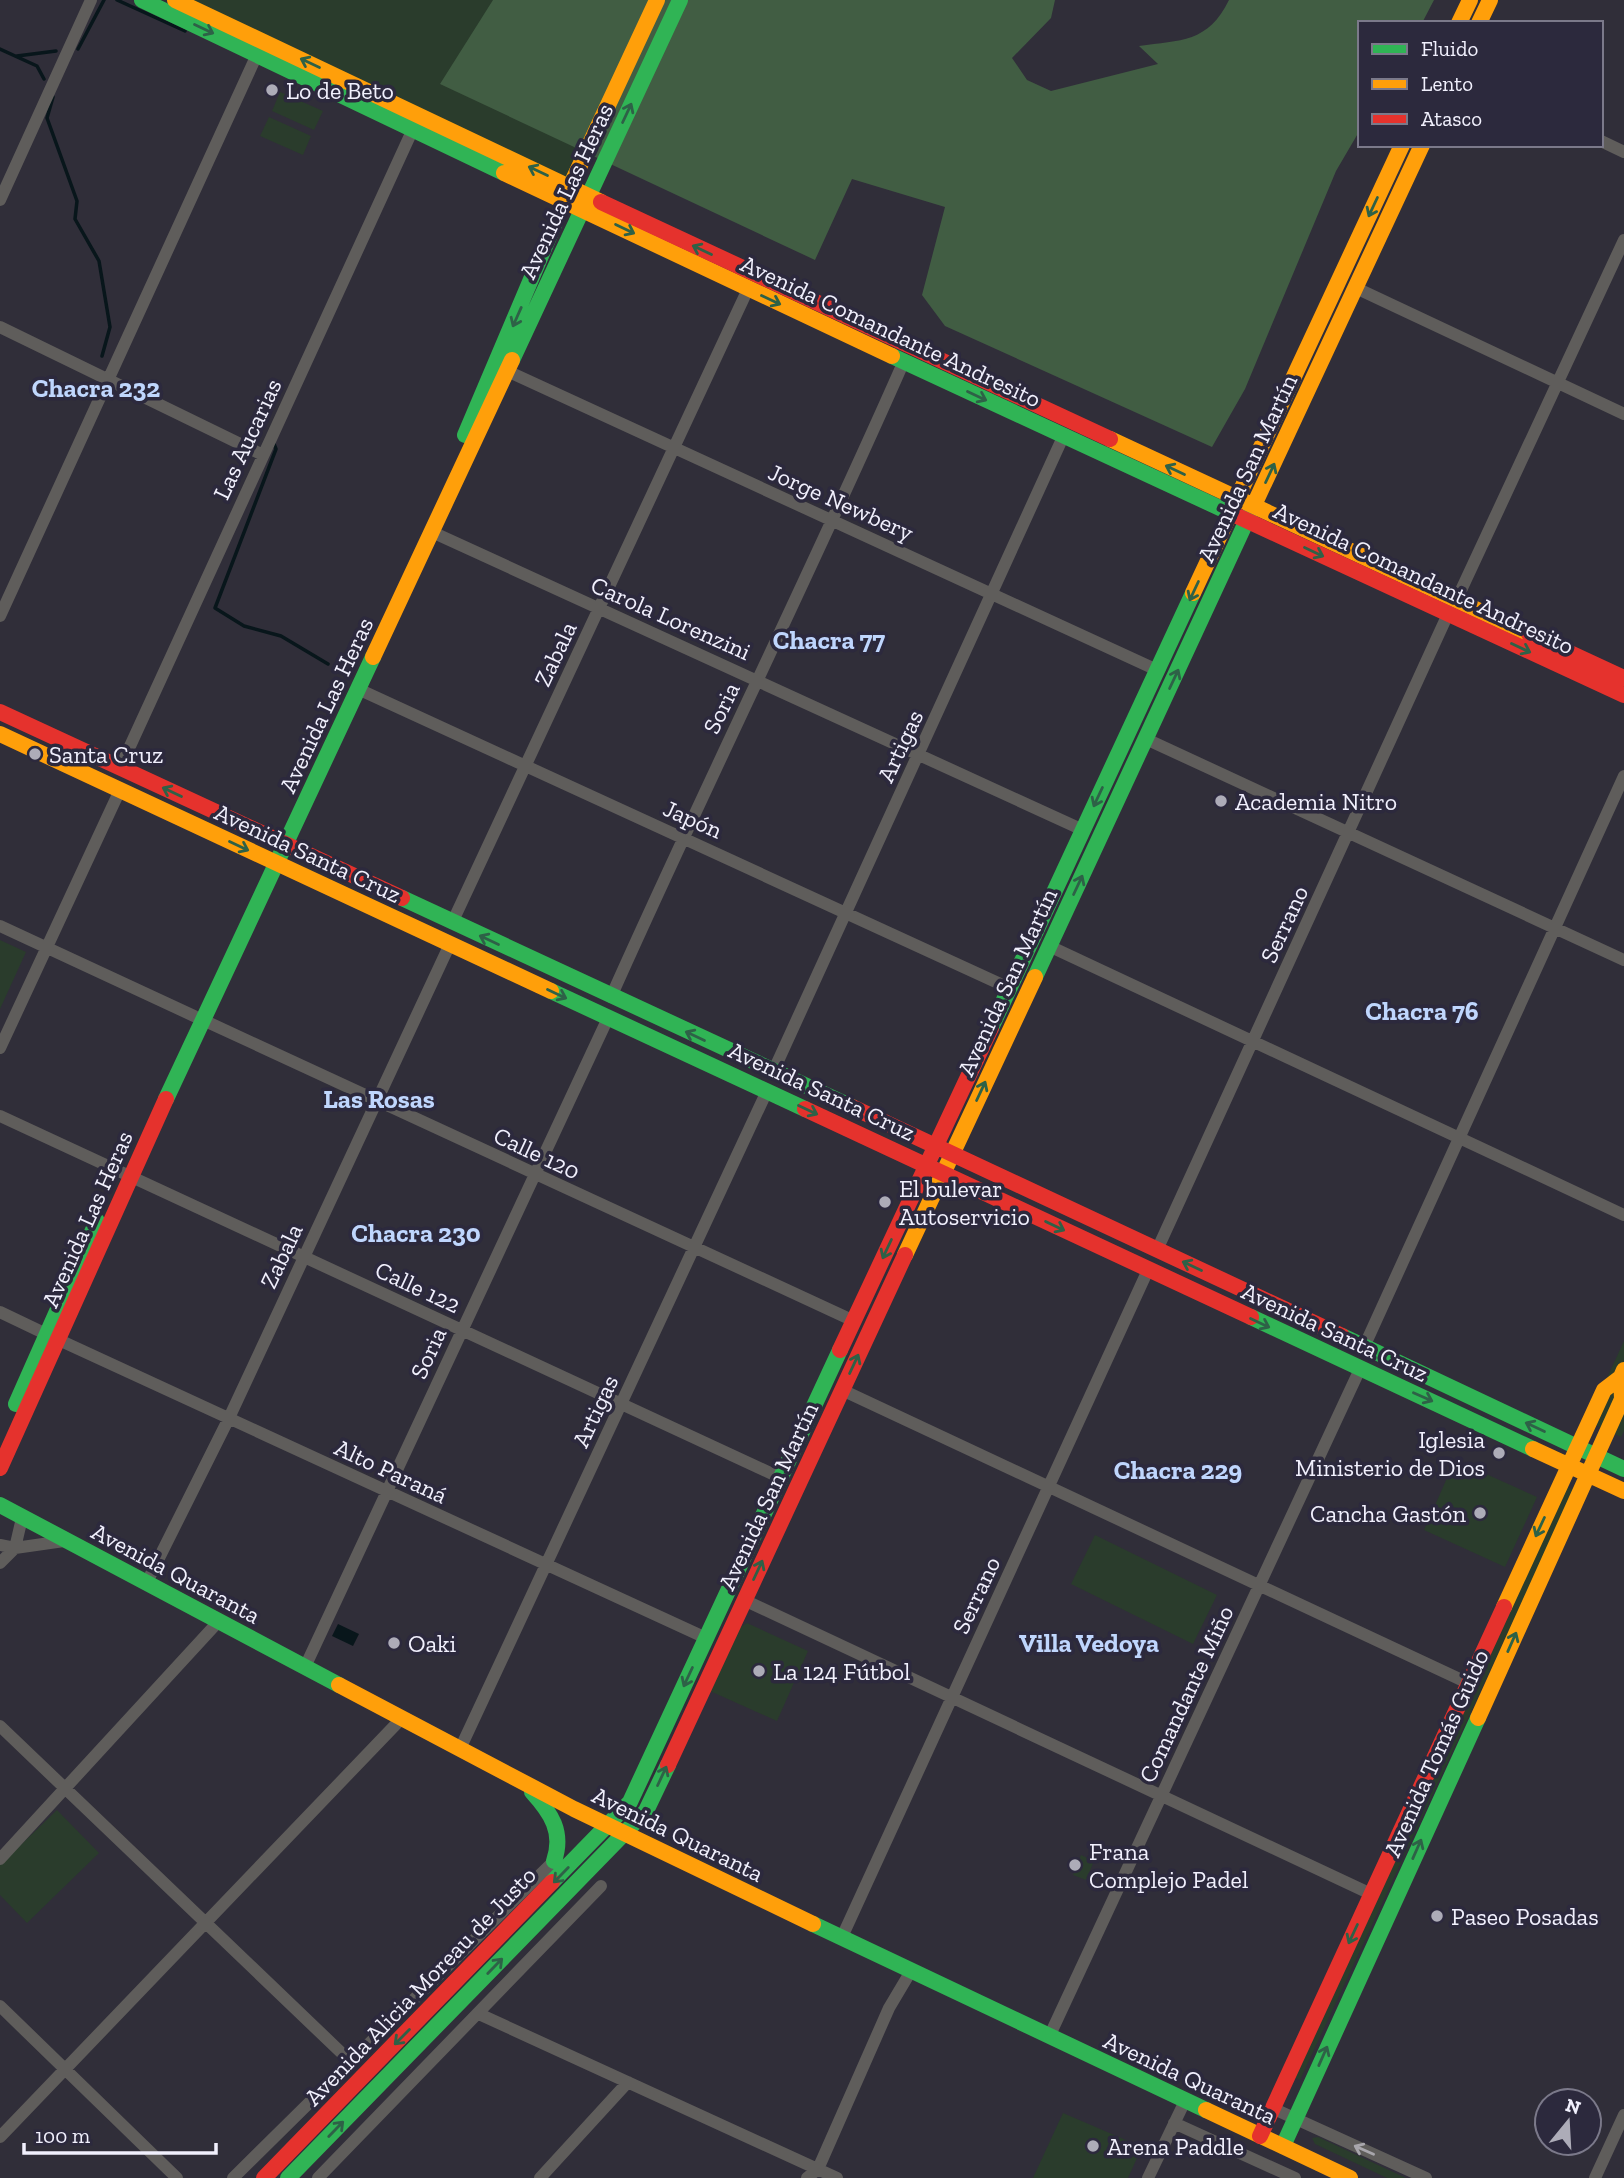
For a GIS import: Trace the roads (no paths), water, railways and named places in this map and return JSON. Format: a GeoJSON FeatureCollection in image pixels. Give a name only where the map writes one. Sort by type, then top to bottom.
{"type":"FeatureCollection","features":[{"type":"Feature","properties":{"kind":"main road","name":"Avenida Comandante Andresito"},"geometry":{"type":"LineString","coordinates":[[142,0],[260,48],[1452,608],[1624,695]]}},
{"type":"Feature","properties":{"kind":"main road","name":"Avenida Comandante Andresito"},"geometry":{"type":"LineString","coordinates":[[176,0],[413,129],[569,194]]}},
{"type":"Feature","properties":{"kind":"main road","name":"Avenida Las Heras"},"geometry":{"type":"LineString","coordinates":[[0,1442],[52,1337],[125,1174],[273,861],[657,0]]}},
{"type":"Feature","properties":{"kind":"main road","name":"Avenida Las Heras"},"geometry":{"type":"LineString","coordinates":[[281,843],[358,689],[680,0]]}},
{"type":"Feature","properties":{"kind":"main road"},"geometry":{"type":"LineString","coordinates":[[1460,21],[1470,0]]}},
{"type":"Feature","properties":{"kind":"main road"},"geometry":{"type":"LineString","coordinates":[[1480,21],[1490,0]]}},
{"type":"Feature","properties":{"kind":"main road","name":"Avenida San Martín"},"geometry":{"type":"LineString","coordinates":[[608,1825],[630,1802],[1401,147]]}},
{"type":"Feature","properties":{"kind":"main road","name":"Avenida San Martín"},"geometry":{"type":"LineString","coordinates":[[626,1834],[646,1811],[1421,147]]}},
{"type":"Feature","properties":{"kind":"main road","name":"Avenida Comandante Andresito"},"geometry":{"type":"LineString","coordinates":[[585,202],[748,289],[1063,437],[1234,506]]}},
{"type":"Feature","properties":{"kind":"main road","name":"Avenida Comandante Andresito"},"geometry":{"type":"LineString","coordinates":[[1452,608],[1624,678]]}},
{"type":"Feature","properties":{"kind":"main road","name":"Avenida Santa Cruz"},"geometry":{"type":"LineString","coordinates":[[0,712],[773,1072],[936,1145],[1624,1469]]}},
{"type":"Feature","properties":{"kind":"main road","name":"Avenida Santa Cruz"},"geometry":{"type":"LineString","coordinates":[[0,734],[1624,1491]]}},
{"type":"Feature","properties":{"kind":"main road","name":"Avenida Las Heras"},"geometry":{"type":"LineString","coordinates":[[0,1468],[52,1337]]}},
{"type":"Feature","properties":{"kind":"main road","name":"Avenida Tomás Guido"},"geometry":{"type":"LineString","coordinates":[[1260,2136],[1604,1390],[1622,1373]]}},
{"type":"Feature","properties":{"kind":"main road","name":"Avenida Tomás Guido"},"geometry":{"type":"LineString","coordinates":[[1283,2146],[1622,1399],[1622,1373]]}},
{"type":"Feature","properties":{"kind":"main road","name":"Avenida Quaranta"},"geometry":{"type":"LineString","coordinates":[[0,1505],[218,1622],[626,1834],[1350,2178]]}},
{"type":"Feature","properties":{"kind":"main road"},"geometry":{"type":"LineString","coordinates":[[520,1780],[548,1809],[559,1829],[554,1861]]}},
{"type":"Feature","properties":{"kind":"main road","name":"Avenida Alicia Moreau de Justo"},"geometry":{"type":"LineString","coordinates":[[264,2178],[608,1825]]}},
{"type":"Feature","properties":{"kind":"main road","name":"Avenida Alicia Moreau de Justo"},"geometry":{"type":"LineString","coordinates":[[288,2178],[626,1834]]}},
{"type":"Feature","properties":{"kind":"street"},"geometry":{"type":"LineString","coordinates":[[0,200],[91,0]]}},
{"type":"Feature","properties":{"kind":"street"},"geometry":{"type":"LineString","coordinates":[[0,616],[260,48]]}},
{"type":"Feature","properties":{"kind":"street","name":"Las Aucarias"},"geometry":{"type":"LineString","coordinates":[[120,768],[413,129]]}},
{"type":"Feature","properties":{"kind":"street"},"geometry":{"type":"LineString","coordinates":[[1603,142],[1624,152]]}},
{"type":"Feature","properties":{"kind":"street","name":"Serrano"},"geometry":{"type":"LineString","coordinates":[[1157,1250],[1624,240]]}},
{"type":"Feature","properties":{"kind":"street"},"geometry":{"type":"LineString","coordinates":[[1356,288],[1624,414]]}},
{"type":"Feature","properties":{"kind":"street","name":"Zabala"},"geometry":{"type":"LineString","coordinates":[[452,923],[748,289]]}},
{"type":"Feature","properties":{"kind":"street"},"geometry":{"type":"LineString","coordinates":[[0,327],[263,454]]}},
{"type":"Feature","properties":{"kind":"street","name":"Soria"},"geometry":{"type":"LineString","coordinates":[[611,997],[682,837],[833,523],[904,361]]}},
{"type":"Feature","properties":{"kind":"street","name":"Jorge Newbery"},"geometry":{"type":"LineString","coordinates":[[508,371],[1157,670]]}},
{"type":"Feature","properties":{"kind":"street","name":"Artigas"},"geometry":{"type":"LineString","coordinates":[[773,1072],[994,594],[1063,437]]}},
{"type":"Feature","properties":{"kind":"street","name":"Carola Lorenzini"},"geometry":{"type":"LineString","coordinates":[[432,532],[1083,830]]}},
{"type":"Feature","properties":{"kind":"street","name":"Japón"},"geometry":{"type":"LineString","coordinates":[[358,689],[1009,988]]}},
{"type":"Feature","properties":{"kind":"street"},"geometry":{"type":"LineString","coordinates":[[1146,739],[1624,960]]}},
{"type":"Feature","properties":{"kind":"street"},"geometry":{"type":"LineString","coordinates":[[1364,1347],[1624,776]]}},
{"type":"Feature","properties":{"kind":"street"},"geometry":{"type":"LineString","coordinates":[[0,1048],[120,790]]}},
{"type":"Feature","properties":{"kind":"street","name":"Calle 120"},"geometry":{"type":"LineString","coordinates":[[0,926],[854,1321]]}},
{"type":"Feature","properties":{"kind":"street","name":"Zabala"},"geometry":{"type":"LineString","coordinates":[[146,1584],[229,1418],[450,944]]}},
{"type":"Feature","properties":{"kind":"street"},"geometry":{"type":"LineString","coordinates":[[1049,946],[1624,1215]]}},
{"type":"Feature","properties":{"kind":"street","name":"Soria"},"geometry":{"type":"LineString","coordinates":[[305,1667],[608,1018]]}},
{"type":"Feature","properties":{"kind":"street","name":"Artigas"},"geometry":{"type":"LineString","coordinates":[[460,1749],[767,1091]]}},
{"type":"Feature","properties":{"kind":"street","name":"Calle 122"},"geometry":{"type":"LineString","coordinates":[[0,1116],[781,1478]]}},
{"type":"Feature","properties":{"kind":"street","name":"Serrano"},"geometry":{"type":"LineString","coordinates":[[842,1937],[1148,1270]]}},
{"type":"Feature","properties":{"kind":"street","name":"Alto Paraná"},"geometry":{"type":"LineString","coordinates":[[0,1312],[706,1638]]}},
{"type":"Feature","properties":{"kind":"street","name":"Comandante Miño"},"geometry":{"type":"LineString","coordinates":[[1049,2037],[1360,1369]]}},
{"type":"Feature","properties":{"kind":"street"},"geometry":{"type":"LineString","coordinates":[[842,1390],[1468,1683]]}},
{"type":"Feature","properties":{"kind":"street"},"geometry":{"type":"LineString","coordinates":[[0,1563],[15,1548],[22,1518]]}},
{"type":"Feature","properties":{"kind":"street"},"geometry":{"type":"LineString","coordinates":[[0,1545],[15,1548],[65,1541]]}},
{"type":"Feature","properties":{"kind":"street"},"geometry":{"type":"LineString","coordinates":[[744,1601],[1371,1894]]}},
{"type":"Feature","properties":{"kind":"street"},"geometry":{"type":"LineString","coordinates":[[0,1859],[218,1622]]}},
{"type":"Feature","properties":{"kind":"street"},"geometry":{"type":"LineString","coordinates":[[0,2137],[402,1718]]}},
{"type":"Feature","properties":{"kind":"street"},"geometry":{"type":"LineString","coordinates":[[0,1726],[351,2062]]}},
{"type":"Feature","properties":{"kind":"street"},"geometry":{"type":"LineString","coordinates":[[233,2178],[554,1861]]}},
{"type":"Feature","properties":{"kind":"street"},"geometry":{"type":"LineString","coordinates":[[318,2178],[601,1886]]}},
{"type":"Feature","properties":{"kind":"street"},"geometry":{"type":"LineString","coordinates":[[500,1914],[525,1912]]}},
{"type":"Feature","properties":{"kind":"street"},"geometry":{"type":"LineString","coordinates":[[807,2178],[818,2174],[889,2008],[911,1971]]}},
{"type":"Feature","properties":{"kind":"street"},"geometry":{"type":"LineString","coordinates":[[0,2006],[177,2178]]}},
{"type":"Feature","properties":{"kind":"street"},"geometry":{"type":"LineString","coordinates":[[479,2014],[628,2082],[818,2174],[836,2178]]}},
{"type":"Feature","properties":{"kind":"street"},"geometry":{"type":"LineString","coordinates":[[540,2178],[628,2082]]}},
{"type":"Feature","properties":{"kind":"street"},"geometry":{"type":"LineString","coordinates":[[1148,2178],[1185,2101]]}},
{"type":"Feature","properties":{"kind":"street"},"geometry":{"type":"LineString","coordinates":[[1272,2108],[1426,2178]]}},
{"type":"Feature","properties":{"kind":"street"},"geometry":{"type":"LineString","coordinates":[[1595,2178],[1624,2115]]}},
{"type":"Feature","properties":{"kind":"street"},"geometry":{"type":"LineString","coordinates":[[1174,2123],[1295,2178]]}},
{"type":"Feature","properties":{"kind":"waterway"},"geometry":{"type":"LineString","coordinates":[[78,49],[104,0]]}},
{"type":"Feature","properties":{"kind":"waterway"},"geometry":{"type":"LineString","coordinates":[[117,0],[185,31]]}},
{"type":"Feature","properties":{"kind":"waterway"},"geometry":{"type":"LineString","coordinates":[[0,49],[37,66],[44,79]]}},
{"type":"Feature","properties":{"kind":"waterway"},"geometry":{"type":"LineString","coordinates":[[17,56],[56,51]]}},
{"type":"Feature","properties":{"kind":"waterway"},"geometry":{"type":"LineString","coordinates":[[53,97],[47,118],[77,201],[75,219],[99,261],[110,327],[102,356]]}},
{"type":"Feature","properties":{"kind":"waterway"},"geometry":{"type":"LineString","coordinates":[[274,444],[276,449],[215,608],[244,626],[281,636],[328,664]]}},
{"type":"Feature","properties":{"kind":"place","name":"Lo de Beto"},"geometry":{"type":"Point","coordinates":[272,90]}},
{"type":"Feature","properties":{"kind":"place","name":"Santa Cruz"},"geometry":{"type":"Point","coordinates":[35,754]}},
{"type":"Feature","properties":{"kind":"place","name":"Academia Nitro"},"geometry":{"type":"Point","coordinates":[1221,801]}},
{"type":"Feature","properties":{"kind":"place","name":"El bulevar Autoservicio"},"geometry":{"type":"Point","coordinates":[885,1202]}},
{"type":"Feature","properties":{"kind":"place","name":"Iglesia Ministerio de Dios"},"geometry":{"type":"Point","coordinates":[1499,1453]}},
{"type":"Feature","properties":{"kind":"place","name":"Cancha Gastón"},"geometry":{"type":"Point","coordinates":[1480,1513]}},
{"type":"Feature","properties":{"kind":"place","name":"Oaki"},"geometry":{"type":"Point","coordinates":[394,1643]}},
{"type":"Feature","properties":{"kind":"place","name":"La 124 Fútbol"},"geometry":{"type":"Point","coordinates":[759,1671]}},
{"type":"Feature","properties":{"kind":"place","name":"Frana Complejo Padel"},"geometry":{"type":"Point","coordinates":[1075,1865]}},
{"type":"Feature","properties":{"kind":"place","name":"Paseo Posadas"},"geometry":{"type":"Point","coordinates":[1437,1916]}},
{"type":"Feature","properties":{"kind":"place","name":"Arena Paddle"},"geometry":{"type":"Point","coordinates":[1093,2146]}},
{"type":"Feature","properties":{"kind":"district","name":"Chacra 232"},"geometry":{"type":"Point","coordinates":[96,388]}},
{"type":"Feature","properties":{"kind":"district","name":"Chacra 77"},"geometry":{"type":"Point","coordinates":[829,640]}},
{"type":"Feature","properties":{"kind":"district","name":"Chacra 76"},"geometry":{"type":"Point","coordinates":[1422,1011]}},
{"type":"Feature","properties":{"kind":"district","name":"Las Rosas"},"geometry":{"type":"Point","coordinates":[379,1099]}},
{"type":"Feature","properties":{"kind":"district","name":"Chacra 230"},"geometry":{"type":"Point","coordinates":[416,1233]}},
{"type":"Feature","properties":{"kind":"district","name":"Chacra 229"},"geometry":{"type":"Point","coordinates":[1178,1470]}},
{"type":"Feature","properties":{"kind":"district","name":"Villa Vedoya"},"geometry":{"type":"Point","coordinates":[1089,1643]}}]}
